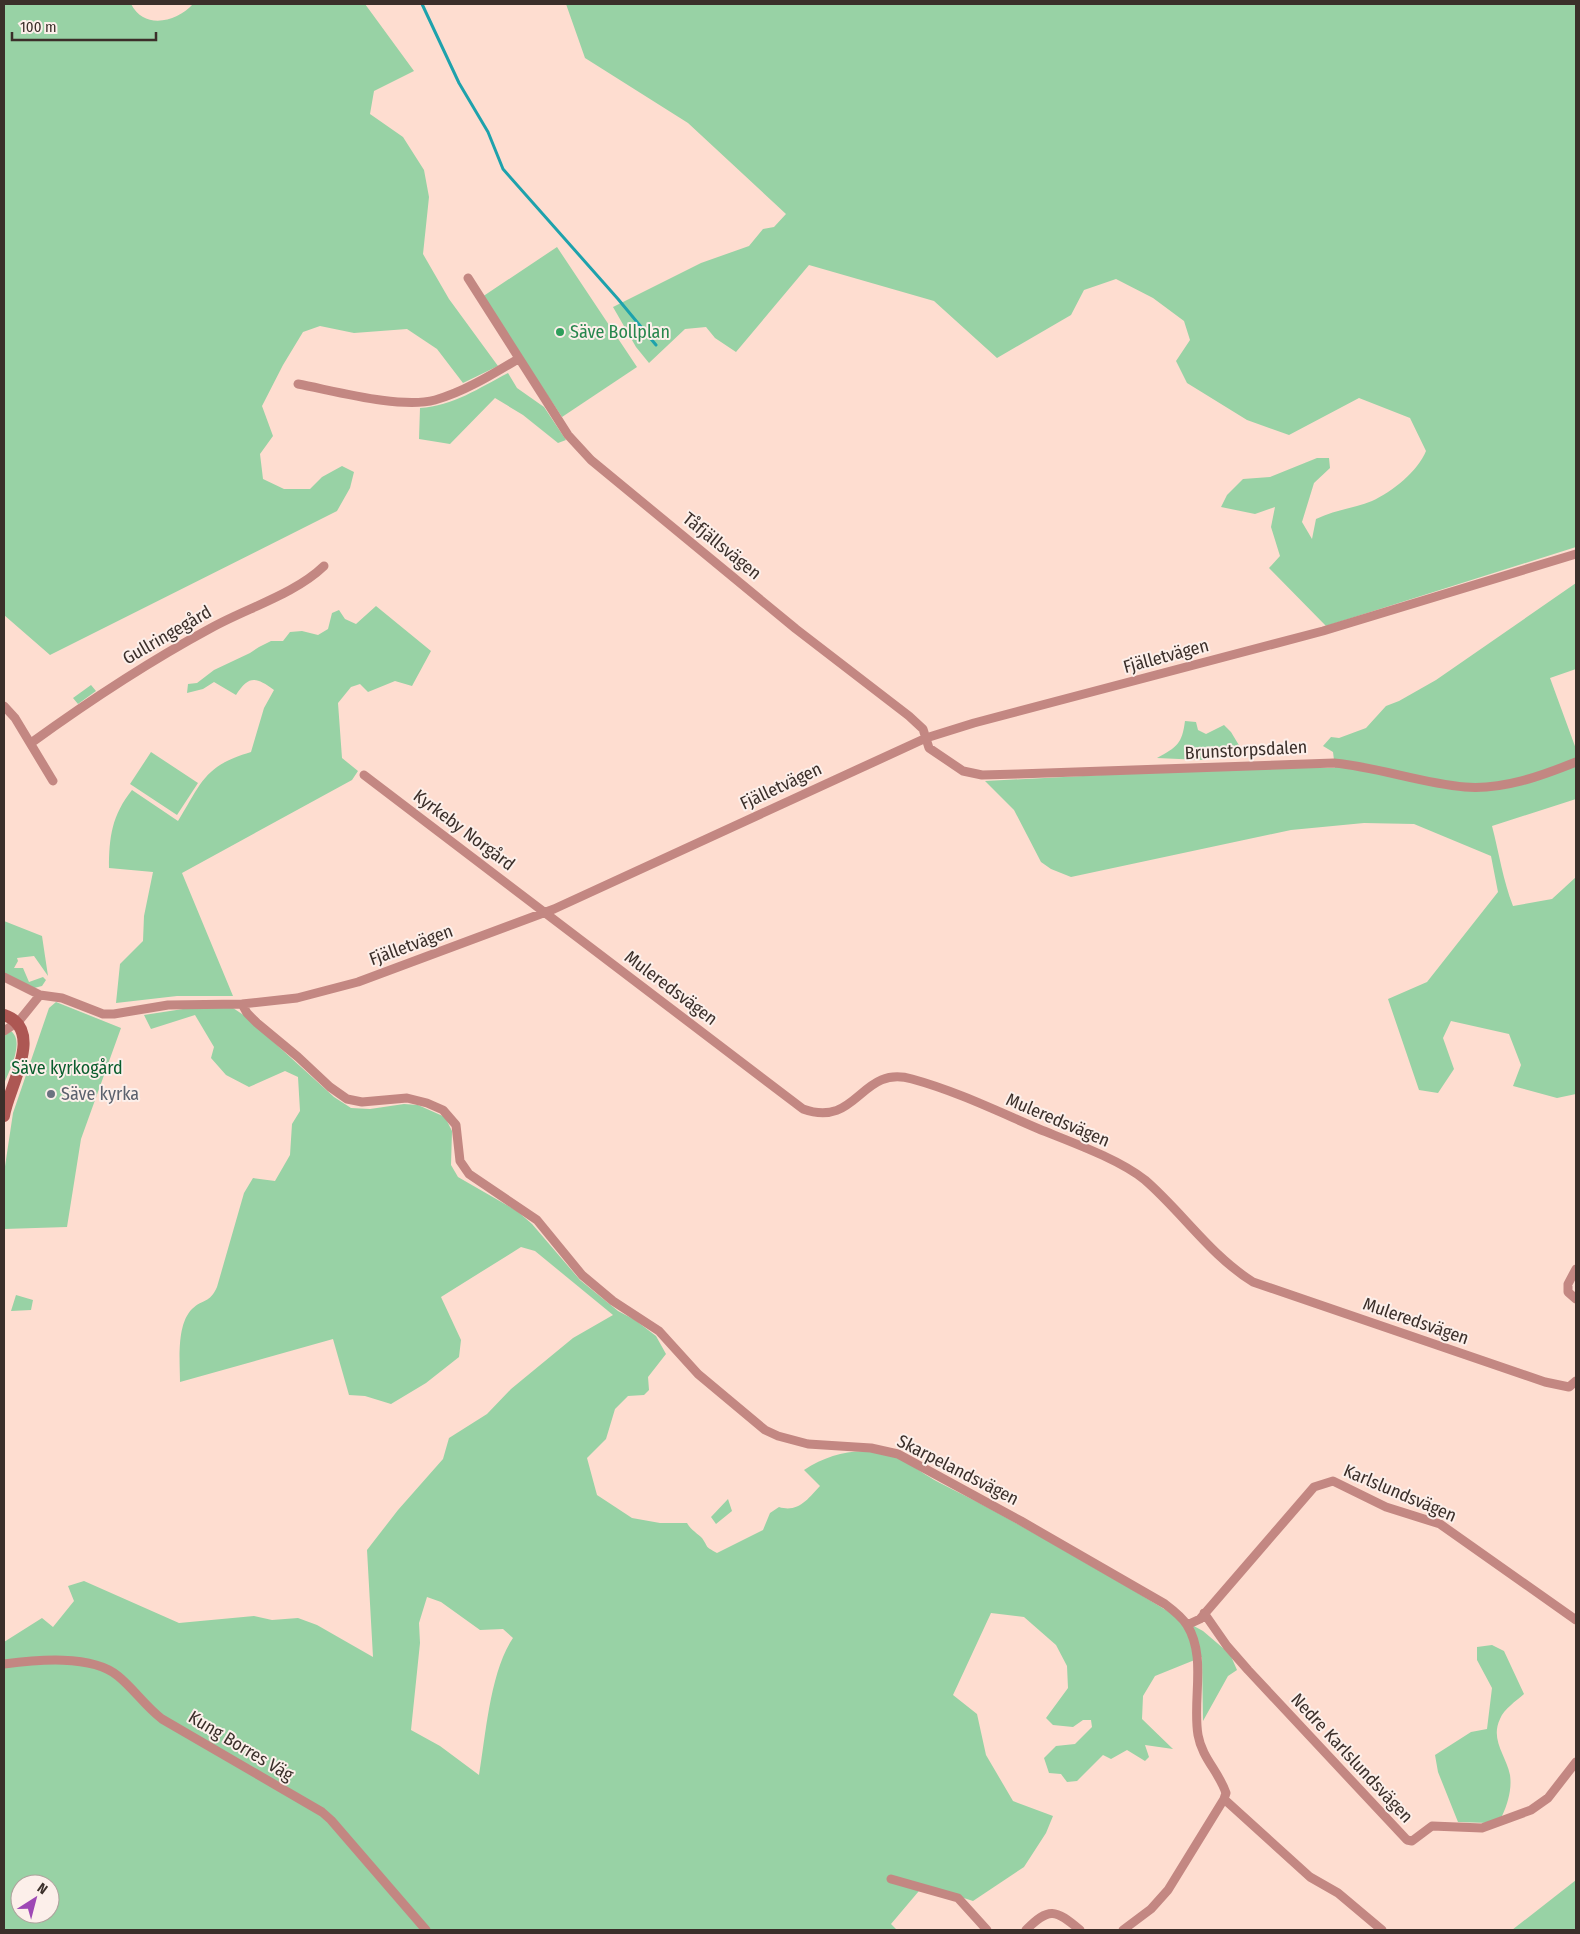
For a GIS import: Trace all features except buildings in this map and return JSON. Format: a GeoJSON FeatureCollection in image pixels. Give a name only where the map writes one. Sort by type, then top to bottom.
{"type":"FeatureCollection","features":[{"type":"Feature","properties":{"kind":"street","name":"Tåfjällsvägen"},"geometry":{"type":"LineString","coordinates":[[468,278],[568,435],[591,460],[796,629],[909,716],[923,730],[926,738]]}},
{"type":"Feature","properties":{"kind":"street"},"geometry":{"type":"LineString","coordinates":[[298,384],[395,401],[428,401],[449,396],[518,359]]}},
{"type":"Feature","properties":{"kind":"street","name":"Fjälletvägen"},"geometry":{"type":"LineString","coordinates":[[4,977],[40,995],[62,998],[103,1014],[114,1014],[168,1005],[242,1004],[297,998],[334,989],[545,912],[926,738],[974,723],[1323,630],[1576,554]]}},
{"type":"Feature","properties":{"kind":"street","name":"Gullringegård"},"geometry":{"type":"LineString","coordinates":[[31,743],[154,660],[229,618],[304,583],[324,566]]}},
{"type":"Feature","properties":{"kind":"street"},"geometry":{"type":"LineString","coordinates":[[4,706],[31,743],[53,781]]}},
{"type":"Feature","properties":{"kind":"street","name":"Brunstorpsdalen"},"geometry":{"type":"LineString","coordinates":[[926,738],[929,748],[946,760],[963,771],[982,775],[1133,772],[1250,765],[1334,763],[1375,768],[1436,783],[1466,787],[1489,786],[1541,776],[1576,762]]}},
{"type":"Feature","properties":{"kind":"street","name":"Kyrkeby Norgård"},"geometry":{"type":"LineString","coordinates":[[364,775],[545,912]]}},
{"type":"Feature","properties":{"kind":"street","name":"Muleredsvägen"},"geometry":{"type":"LineString","coordinates":[[545,912],[803,1108],[822,1114],[842,1108],[875,1082],[886,1076],[896,1075],[942,1088],[1104,1157],[1143,1179],[1230,1264],[1253,1282],[1545,1382],[1569,1388],[1576,1381]]}},
{"type":"Feature","properties":{"kind":"street"},"geometry":{"type":"LineString","coordinates":[[4,1031],[17,1023],[40,995]]}},
{"type":"Feature","properties":{"kind":"street","name":"Skarpelandsvägen"},"geometry":{"type":"LineString","coordinates":[[242,1004],[247,1013],[257,1023],[341,1096],[362,1102],[390,1098],[412,1099],[437,1107],[448,1113],[456,1125],[460,1161],[468,1174],[537,1220],[582,1275],[613,1301],[659,1331],[689,1365],[765,1430],[778,1436],[808,1444],[871,1448],[898,1454],[1144,1590],[1165,1604],[1187,1625],[1196,1651],[1198,1734],[1203,1754],[1224,1786],[1226,1793],[1224,1798]]}},
{"type":"Feature","properties":{"kind":"street"},"geometry":{"type":"LineString","coordinates":[[4,1015],[17,1023],[22,1030],[25,1043],[4,1116]]}},
{"type":"Feature","properties":{"kind":"street"},"geometry":{"type":"LineString","coordinates":[[1576,1269],[1568,1284],[1568,1292],[1576,1299]]}},
{"type":"Feature","properties":{"kind":"street","name":"Karlslundsvägen"},"geometry":{"type":"LineString","coordinates":[[1187,1625],[1194,1622],[1204,1613],[1314,1487],[1333,1481],[1386,1507],[1440,1524],[1576,1620]]}},
{"type":"Feature","properties":{"kind":"street","name":"Nedre Karlslundsvägen"},"geometry":{"type":"LineString","coordinates":[[1204,1613],[1227,1646],[1248,1670],[1407,1840],[1412,1841],[1432,1826],[1482,1828],[1530,1810],[1548,1798],[1576,1762]]}},
{"type":"Feature","properties":{"kind":"street","name":"Kung Borres Väg"},"geometry":{"type":"LineString","coordinates":[[4,1664],[61,1661],[88,1664],[111,1671],[150,1710],[162,1719],[322,1812],[426,1930]]}},
{"type":"Feature","properties":{"kind":"street"},"geometry":{"type":"LineString","coordinates":[[1123,1930],[1151,1909],[1168,1890],[1224,1798],[1310,1877],[1338,1893],[1382,1930]]}},
{"type":"Feature","properties":{"kind":"street"},"geometry":{"type":"LineString","coordinates":[[891,1879],[958,1898],[988,1930]]}},
{"type":"Feature","properties":{"kind":"street"},"geometry":{"type":"LineString","coordinates":[[1026,1930],[1040,1916],[1049,1912],[1062,1916],[1080,1930]]}},
{"type":"Feature","properties":{"kind":"green space"},"geometry":{"type":"Polygon","coordinates":[[[4,4],[131,4],[144,18],[161,20],[170,19],[178,15],[193,4],[365,4],[414,71],[374,91],[370,114],[403,137],[424,170],[429,197],[423,254],[449,299],[498,366],[463,383],[437,349],[407,329],[354,333],[320,326],[303,332],[283,365],[262,406],[273,436],[260,454],[263,479],[284,489],[310,489],[322,477],[342,466],[354,472],[350,488],[337,511],[50,655],[4,615],[4,4]]]}},
{"type":"Feature","properties":{"kind":"green space"},"geometry":{"type":"Polygon","coordinates":[[[566,4],[1576,4],[1576,547],[1326,626],[1269,568],[1280,556],[1271,527],[1275,507],[1255,514],[1221,507],[1227,495],[1243,479],[1270,477],[1317,458],[1329,458],[1330,468],[1314,483],[1302,522],[1312,539],[1316,519],[1380,497],[1404,480],[1417,466],[1426,451],[1410,418],[1359,398],[1289,435],[1247,420],[1187,383],[1176,361],[1190,340],[1184,321],[1153,298],[1116,279],[1084,290],[1071,315],[997,358],[934,301],[809,265],[736,352],[715,338],[706,327],[685,329],[649,363],[636,347],[613,307],[701,263],[749,246],[763,229],[774,227],[786,214],[688,123],[585,58],[566,4]]]}},
{"type":"Feature","properties":{"kind":"green space","name":"Säve Bollplan"},"geometry":{"type":"Polygon","coordinates":[[[557,247],[637,367],[562,417],[482,297],[557,247]]]}},
{"type":"Feature","properties":{"kind":"green space"},"geometry":{"type":"Polygon","coordinates":[[[508,373],[517,388],[544,407],[566,440],[558,443],[523,415],[495,398],[450,444],[419,439],[420,408],[432,407],[455,400],[508,373]]]}},
{"type":"Feature","properties":{"kind":"green space"},"geometry":{"type":"Polygon","coordinates":[[[1576,583],[1576,669],[1550,678],[1576,749],[1576,799],[1492,826],[1513,906],[1552,899],[1576,877],[1576,1094],[1557,1098],[1513,1086],[1521,1065],[1509,1034],[1451,1021],[1443,1038],[1454,1069],[1438,1093],[1419,1090],[1388,999],[1427,982],[1498,892],[1491,856],[1414,824],[1364,823],[1291,830],[1071,877],[1051,869],[1041,862],[1014,810],[985,781],[1255,767],[1335,768],[1333,752],[1323,746],[1331,737],[1339,738],[1366,728],[1386,706],[1399,701],[1436,680],[1576,583]]]}},
{"type":"Feature","properties":{"kind":"green space"},"geometry":{"type":"Polygon","coordinates":[[[376,606],[431,651],[412,686],[395,681],[368,692],[360,684],[351,687],[338,703],[342,758],[358,771],[352,780],[182,873],[233,996],[177,996],[116,1003],[120,964],[143,941],[144,916],[153,872],[109,868],[111,836],[120,808],[132,790],[178,821],[206,777],[223,763],[251,752],[264,708],[274,690],[262,682],[253,680],[245,684],[236,695],[214,682],[203,689],[187,693],[188,684],[197,683],[214,670],[271,641],[283,641],[290,632],[302,631],[318,635],[328,629],[332,613],[339,610],[345,619],[356,624],[376,606]]]}},
{"type":"Feature","properties":{"kind":"green space"},"geometry":{"type":"Polygon","coordinates":[[[91,685],[96,691],[78,704],[73,698],[91,685]]]}},
{"type":"Feature","properties":{"kind":"green space"},"geometry":{"type":"Polygon","coordinates":[[[1185,721],[1196,722],[1198,730],[1206,734],[1224,725],[1231,732],[1243,752],[1201,760],[1157,758],[1174,748],[1180,740],[1185,721]]]}},
{"type":"Feature","properties":{"kind":"green space"},"geometry":{"type":"Polygon","coordinates":[[[151,752],[198,783],[177,815],[130,784],[151,752]]]}},
{"type":"Feature","properties":{"kind":"green space"},"geometry":{"type":"Polygon","coordinates":[[[4,921],[42,936],[48,976],[34,956],[17,958],[18,961],[14,968],[23,968],[29,982],[43,977],[46,980],[42,986],[34,988],[4,974],[4,921]]]}},
{"type":"Feature","properties":{"kind":"green space","name":"Säve kyrkogård"},"geometry":{"type":"Polygon","coordinates":[[[56,1002],[121,1028],[81,1139],[67,1227],[4,1229],[4,1173],[13,1113],[49,1008],[56,1002]]]}},
{"type":"Feature","properties":{"kind":"green space"},"geometry":{"type":"Polygon","coordinates":[[[196,1007],[233,1008],[245,1016],[334,1097],[351,1108],[370,1109],[404,1104],[418,1105],[445,1117],[452,1131],[451,1165],[458,1177],[517,1211],[532,1224],[580,1280],[618,1311],[635,1320],[656,1336],[666,1354],[648,1377],[649,1390],[644,1395],[628,1396],[615,1409],[606,1439],[587,1458],[597,1495],[632,1518],[660,1523],[687,1523],[702,1538],[708,1548],[717,1553],[763,1530],[770,1513],[779,1507],[792,1508],[807,1500],[820,1486],[804,1470],[813,1464],[832,1456],[851,1452],[862,1451],[891,1455],[1036,1535],[1203,1631],[1230,1654],[1237,1670],[1228,1676],[1203,1721],[1202,1657],[1155,1676],[1143,1696],[1142,1719],[1173,1749],[1145,1745],[1149,1757],[1145,1761],[1127,1750],[1111,1759],[1103,1755],[1077,1781],[1067,1782],[1061,1774],[1049,1773],[1044,1758],[1056,1746],[1075,1744],[1092,1727],[1091,1720],[1083,1720],[1073,1727],[1053,1725],[1046,1718],[1068,1688],[1067,1666],[1056,1645],[1024,1617],[991,1613],[953,1695],[977,1714],[986,1755],[1013,1801],[1053,1816],[1046,1833],[1024,1867],[973,1901],[924,1885],[891,1924],[897,1930],[4,1930],[4,1642],[42,1618],[53,1627],[74,1601],[68,1586],[84,1581],[179,1623],[254,1616],[272,1620],[298,1618],[317,1625],[373,1657],[367,1550],[398,1510],[443,1459],[449,1438],[487,1414],[511,1389],[573,1338],[613,1315],[535,1251],[521,1247],[441,1297],[461,1340],[459,1357],[426,1383],[391,1404],[365,1396],[349,1395],[333,1339],[180,1382],[180,1344],[183,1324],[192,1309],[209,1299],[217,1287],[244,1193],[253,1178],[275,1181],[290,1155],[292,1124],[300,1111],[298,1077],[285,1071],[249,1087],[226,1075],[211,1058],[214,1047],[195,1015],[151,1029],[144,1015],[196,1007]],[[427,1597],[419,1623],[420,1643],[411,1730],[440,1746],[479,1775],[494,1685],[505,1652],[513,1638],[503,1629],[480,1630],[441,1602],[427,1597]]]}},
{"type":"Feature","properties":{"kind":"green space"},"geometry":{"type":"Polygon","coordinates":[[[11,1031],[17,1042],[15,1057],[4,1084],[4,1036],[11,1031]]]}},
{"type":"Feature","properties":{"kind":"green space"},"geometry":{"type":"Polygon","coordinates":[[[16,1295],[33,1300],[31,1310],[11,1311],[16,1295]]]}},
{"type":"Feature","properties":{"kind":"green space"},"geometry":{"type":"Polygon","coordinates":[[[728,1499],[732,1511],[716,1524],[711,1517],[728,1499]]]}},
{"type":"Feature","properties":{"kind":"green space"},"geometry":{"type":"Polygon","coordinates":[[[1492,1645],[1504,1651],[1524,1694],[1504,1712],[1497,1727],[1498,1741],[1510,1775],[1509,1796],[1502,1816],[1489,1823],[1458,1822],[1438,1772],[1435,1755],[1471,1732],[1487,1729],[1492,1688],[1477,1660],[1477,1647],[1492,1645]]]}},
{"type":"Feature","properties":{"kind":"green space"},"geometry":{"type":"Polygon","coordinates":[[[1576,1880],[1576,1930],[1512,1930],[1576,1880]]]}},
{"type":"Feature","properties":{"kind":"waterway"},"geometry":{"type":"LineString","coordinates":[[422,4],[459,83],[488,132],[503,169],[618,299],[656,345]]}},
{"type":"Feature","properties":{"kind":"place","name":"Säve Bollplan"},"geometry":{"type":"Point","coordinates":[560,332]}},
{"type":"Feature","properties":{"kind":"place","name":"Säve kyrka"},"geometry":{"type":"Point","coordinates":[51,1094]}}]}
